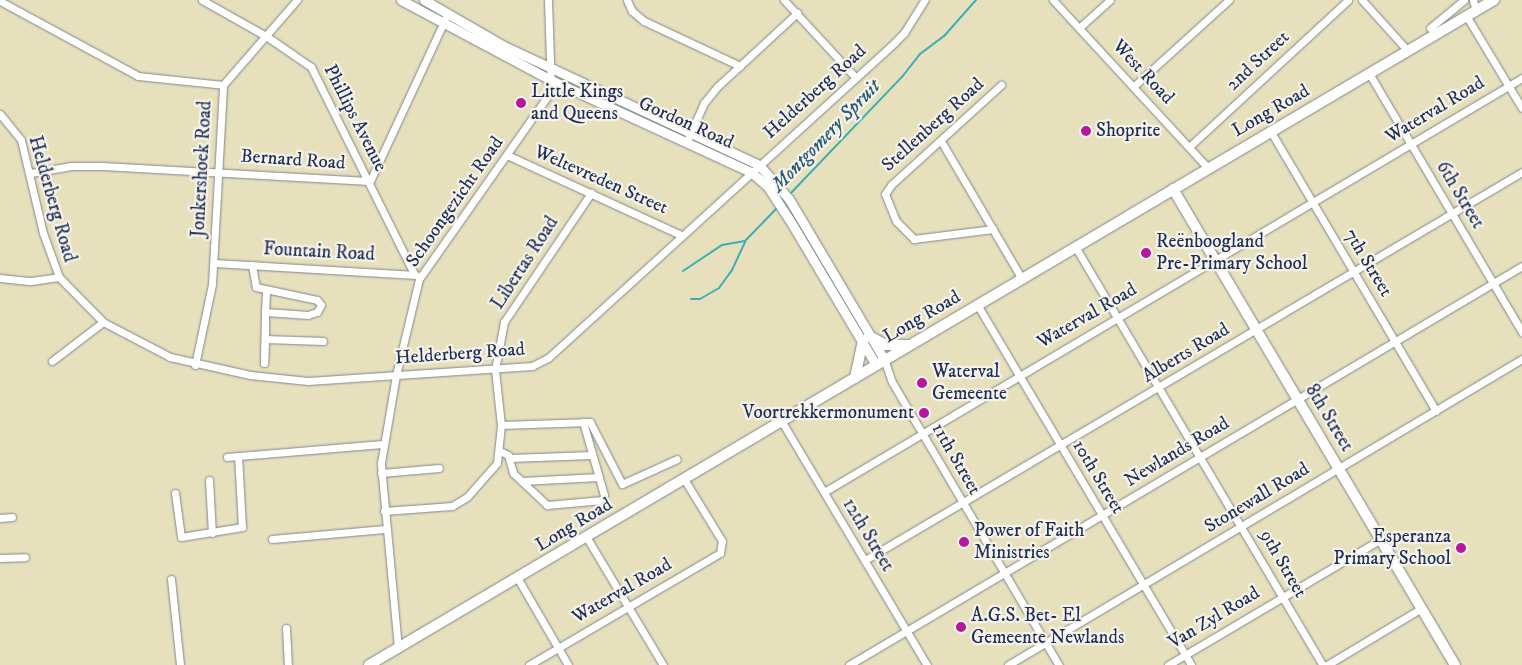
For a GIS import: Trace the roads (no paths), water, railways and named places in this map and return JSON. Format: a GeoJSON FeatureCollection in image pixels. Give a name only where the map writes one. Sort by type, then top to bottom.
{"type":"FeatureCollection","features":[{"type":"Feature","properties":{"kind":"main road","name":"Long Road"},"geometry":{"type":"LineString","coordinates":[[369,665],[518,579],[880,362],[978,306],[1208,168],[1370,75],[1494,0]]}},
{"type":"Feature","properties":{"kind":"main road","name":"8th Street"},"geometry":{"type":"LineString","coordinates":[[1173,189],[1455,665]]}},
{"type":"Feature","properties":{"kind":"main road"},"geometry":{"type":"LineString","coordinates":[[855,378],[866,338],[886,345],[912,344]]}},
{"type":"Feature","properties":{"kind":"street","name":"Phillips Avenue"},"geometry":{"type":"LineString","coordinates":[[202,0],[266,36],[307,63],[315,73],[370,181],[413,272]]}},
{"type":"Feature","properties":{"kind":"street","name":"Jonkershoek Road"},"geometry":{"type":"LineString","coordinates":[[195,365],[208,309],[214,263],[216,172],[223,85],[297,0]]}},
{"type":"Feature","properties":{"kind":"street","name":"Gordon Road"},"geometry":{"type":"LineString","coordinates":[[401,0],[553,81],[751,172],[780,204],[866,338]]}},
{"type":"Feature","properties":{"kind":"street","name":"Gordon Road"},"geometry":{"type":"LineString","coordinates":[[424,0],[551,68],[759,165],[787,196],[880,362]]}},
{"type":"Feature","properties":{"kind":"street"},"geometry":{"type":"LineString","coordinates":[[548,0],[553,81]]}},
{"type":"Feature","properties":{"kind":"street"},"geometry":{"type":"LineString","coordinates":[[628,0],[632,11],[644,20],[740,66]]}},
{"type":"Feature","properties":{"kind":"street"},"geometry":{"type":"LineString","coordinates":[[784,0],[855,77]]}},
{"type":"Feature","properties":{"kind":"street","name":"Helderberg Road"},"geometry":{"type":"LineString","coordinates":[[0,114],[20,140],[31,173],[43,233],[59,278],[103,322],[170,357],[195,365],[292,381],[495,370],[532,366],[548,358],[681,234],[904,33],[925,0]]}},
{"type":"Feature","properties":{"kind":"street","name":"West Road"},"geometry":{"type":"LineString","coordinates":[[1053,0],[1190,146],[1208,168]]}},
{"type":"Feature","properties":{"kind":"street"},"geometry":{"type":"LineString","coordinates":[[1080,28],[1110,0]]}},
{"type":"Feature","properties":{"kind":"street"},"geometry":{"type":"LineString","coordinates":[[1134,86],[1228,0]]}},
{"type":"Feature","properties":{"kind":"street","name":"2nd Street"},"geometry":{"type":"LineString","coordinates":[[1190,146],[1348,0]]}},
{"type":"Feature","properties":{"kind":"street"},"geometry":{"type":"LineString","coordinates":[[1362,0],[1408,51]]}},
{"type":"Feature","properties":{"kind":"street"},"geometry":{"type":"LineString","coordinates":[[1430,28],[1464,0]]}},
{"type":"Feature","properties":{"kind":"street"},"geometry":{"type":"LineString","coordinates":[[1473,0],[1471,14],[1522,108]]}},
{"type":"Feature","properties":{"kind":"street"},"geometry":{"type":"LineString","coordinates":[[0,1],[138,76],[223,85]]}},
{"type":"Feature","properties":{"kind":"street","name":"Bernard Road"},"geometry":{"type":"LineString","coordinates":[[31,173],[71,166],[370,181],[448,13]]}},
{"type":"Feature","properties":{"kind":"street"},"geometry":{"type":"LineString","coordinates":[[687,141],[710,95],[797,13]]}},
{"type":"Feature","properties":{"kind":"street","name":"6th Street"},"geometry":{"type":"LineString","coordinates":[[1370,75],[1522,332]]}},
{"type":"Feature","properties":{"kind":"street","name":"Waterval Road"},"geometry":{"type":"LineString","coordinates":[[824,492],[1522,78]]}},
{"type":"Feature","properties":{"kind":"street","name":"Schoongezicht Road"},"geometry":{"type":"LineString","coordinates":[[398,648],[385,529],[382,444],[419,279],[550,94],[553,81]]}},
{"type":"Feature","properties":{"kind":"street","name":"Stellenberg Road"},"geometry":{"type":"LineString","coordinates":[[993,229],[914,239],[903,230],[890,212],[885,194],[887,189],[1002,85]]}},
{"type":"Feature","properties":{"kind":"street","name":"7th Street"},"geometry":{"type":"LineString","coordinates":[[1270,132],[1436,411]]}},
{"type":"Feature","properties":{"kind":"street"},"geometry":{"type":"LineString","coordinates":[[942,141],[1022,279]]}},
{"type":"Feature","properties":{"kind":"street","name":"Weltevreden Street"},"geometry":{"type":"LineString","coordinates":[[507,155],[681,234]]}},
{"type":"Feature","properties":{"kind":"street","name":"Alberts Road"},"geometry":{"type":"LineString","coordinates":[[865,560],[963,504],[1522,172]]}},
{"type":"Feature","properties":{"kind":"street","name":"Libertas Road"},"geometry":{"type":"LineString","coordinates":[[384,512],[452,506],[485,480],[497,464],[500,452],[501,425],[495,370],[500,335],[512,307],[591,193]]}},
{"type":"Feature","properties":{"kind":"street","name":"9th Street"},"geometry":{"type":"LineString","coordinates":[[1076,248],[1242,525],[1323,665]]}},
{"type":"Feature","properties":{"kind":"street","name":"Fountain Road"},"geometry":{"type":"LineString","coordinates":[[214,263],[413,272]]}},
{"type":"Feature","properties":{"kind":"street"},"geometry":{"type":"LineString","coordinates":[[252,264],[254,284],[266,290],[317,300],[321,305],[318,312],[308,315],[265,312]]}},
{"type":"Feature","properties":{"kind":"street","name":"Newlands Road"},"geometry":{"type":"LineString","coordinates":[[849,665],[1522,266]]}},
{"type":"Feature","properties":{"kind":"street"},"geometry":{"type":"LineString","coordinates":[[413,272],[419,279]]}},
{"type":"Feature","properties":{"kind":"street"},"geometry":{"type":"LineString","coordinates":[[0,278],[30,280],[59,278]]}},
{"type":"Feature","properties":{"kind":"street"},"geometry":{"type":"LineString","coordinates":[[265,312],[265,339],[264,363],[265,312],[266,290]]}},
{"type":"Feature","properties":{"kind":"street","name":"10th Street"},"geometry":{"type":"LineString","coordinates":[[978,306],[1191,665]]}},
{"type":"Feature","properties":{"kind":"street"},"geometry":{"type":"LineString","coordinates":[[52,361],[103,322]]}},
{"type":"Feature","properties":{"kind":"street"},"geometry":{"type":"LineString","coordinates":[[265,339],[323,341]]}},
{"type":"Feature","properties":{"kind":"street","name":"Stonewall Road"},"geometry":{"type":"LineString","coordinates":[[1008,665],[1522,359]]}},
{"type":"Feature","properties":{"kind":"street","name":"11th Street"},"geometry":{"type":"LineString","coordinates":[[880,362],[1059,665]]}},
{"type":"Feature","properties":{"kind":"street"},"geometry":{"type":"LineString","coordinates":[[510,458],[513,473],[549,506],[603,500],[604,495],[583,422]]}},
{"type":"Feature","properties":{"kind":"street"},"geometry":{"type":"LineString","coordinates":[[501,425],[583,422],[592,424],[622,484],[676,458]]}},
{"type":"Feature","properties":{"kind":"street","name":"12th Street"},"geometry":{"type":"LineString","coordinates":[[782,422],[927,665]]}},
{"type":"Feature","properties":{"kind":"street"},"geometry":{"type":"LineString","coordinates":[[227,457],[382,444]]}},
{"type":"Feature","properties":{"kind":"street"},"geometry":{"type":"LineString","coordinates":[[500,452],[510,458],[592,455]]}},
{"type":"Feature","properties":{"kind":"street"},"geometry":{"type":"LineString","coordinates":[[175,493],[180,536],[212,533],[243,526],[238,456]]}},
{"type":"Feature","properties":{"kind":"street"},"geometry":{"type":"LineString","coordinates":[[382,473],[439,468]]}},
{"type":"Feature","properties":{"kind":"street"},"geometry":{"type":"LineString","coordinates":[[522,481],[599,477]]}},
{"type":"Feature","properties":{"kind":"street","name":"Waterval Road"},"geometry":{"type":"LineString","coordinates":[[529,665],[716,556],[722,550],[722,541],[684,479]]}},
{"type":"Feature","properties":{"kind":"street"},"geometry":{"type":"LineString","coordinates":[[209,480],[212,533]]}},
{"type":"Feature","properties":{"kind":"street"},"geometry":{"type":"LineString","coordinates":[[0,518],[12,517]]}},
{"type":"Feature","properties":{"kind":"street"},"geometry":{"type":"LineString","coordinates":[[272,539],[385,529]]}},
{"type":"Feature","properties":{"kind":"street"},"geometry":{"type":"LineString","coordinates":[[587,538],[663,665]]}},
{"type":"Feature","properties":{"kind":"street","name":"Van Zyl Road"},"geometry":{"type":"LineString","coordinates":[[1168,665],[1380,539]]}},
{"type":"Feature","properties":{"kind":"street"},"geometry":{"type":"LineString","coordinates":[[0,558],[25,557]]}},
{"type":"Feature","properties":{"kind":"street"},"geometry":{"type":"LineString","coordinates":[[170,579],[180,665]]}},
{"type":"Feature","properties":{"kind":"street"},"geometry":{"type":"LineString","coordinates":[[518,579],[568,665]]}},
{"type":"Feature","properties":{"kind":"street"},"geometry":{"type":"LineString","coordinates":[[1327,665],[1422,608]]}},
{"type":"Feature","properties":{"kind":"street"},"geometry":{"type":"LineString","coordinates":[[286,628],[288,665]]}},
{"type":"Feature","properties":{"kind":"waterway","name":"Montgomery Spruit"},"geometry":{"type":"LineString","coordinates":[[790,194],[902,77],[920,54],[945,35],[976,0]]}},
{"type":"Feature","properties":{"kind":"waterway","name":"Montgomery Spruit"},"geometry":{"type":"LineString","coordinates":[[683,271],[722,245],[745,241],[778,207]]}},
{"type":"Feature","properties":{"kind":"waterway"},"geometry":{"type":"LineString","coordinates":[[691,299],[700,299],[719,288],[732,270],[745,242]]}},
{"type":"Feature","properties":{"kind":"place","name":"Little Kings and Queens"},"geometry":{"type":"Point","coordinates":[521,103]}},
{"type":"Feature","properties":{"kind":"place","name":"Shoprite"},"geometry":{"type":"Point","coordinates":[1086,131]}},
{"type":"Feature","properties":{"kind":"place","name":"Reënboogland Pre-Primary School"},"geometry":{"type":"Point","coordinates":[1146,253]}},
{"type":"Feature","properties":{"kind":"place","name":"Waterval Gemeente"},"geometry":{"type":"Point","coordinates":[922,383]}},
{"type":"Feature","properties":{"kind":"place","name":"Voortrekkermonument"},"geometry":{"type":"Point","coordinates":[924,413]}},
{"type":"Feature","properties":{"kind":"place","name":"Power of Faith Ministries"},"geometry":{"type":"Point","coordinates":[964,542]}},
{"type":"Feature","properties":{"kind":"place","name":"Esperanza Primary School"},"geometry":{"type":"Point","coordinates":[1461,548]}},
{"type":"Feature","properties":{"kind":"place","name":"A.G.S. Bet- El Gemeente Newlands"},"geometry":{"type":"Point","coordinates":[961,627]}}]}
